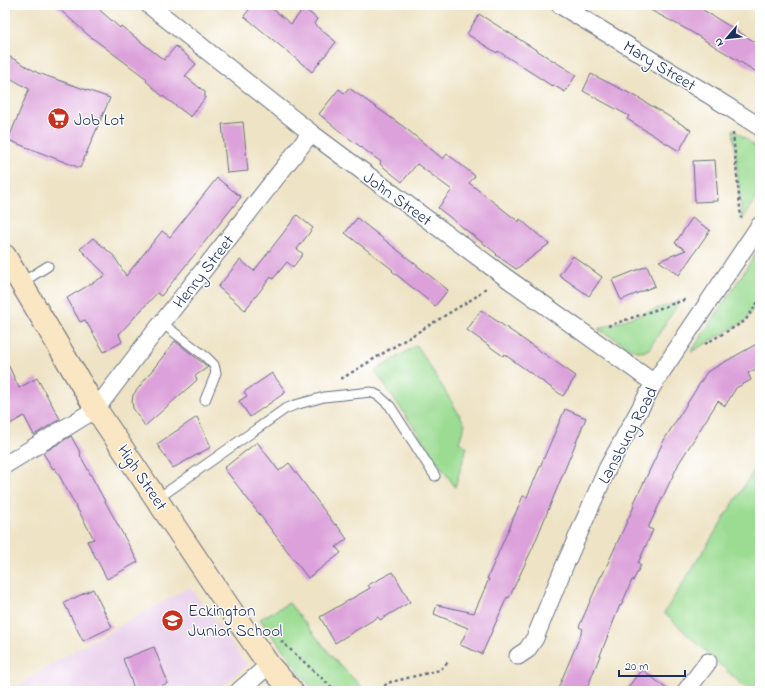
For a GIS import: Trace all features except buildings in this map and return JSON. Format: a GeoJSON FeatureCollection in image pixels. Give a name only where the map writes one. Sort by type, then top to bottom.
{"type":"FeatureCollection","features":[{"type":"Feature","properties":{"kind":"main road","name":"High Street"},"geometry":{"type":"LineString","coordinates":[[5,256],[96,409],[269,665],[292,691]]}},
{"type":"Feature","properties":{"kind":"street","name":"John Street"},"geometry":{"type":"LineString","coordinates":[[148,5],[310,133],[501,274],[654,383]]}},
{"type":"Feature","properties":{"kind":"street","name":"Mary Street"},"geometry":{"type":"LineString","coordinates":[[560,5],[760,127]]}},
{"type":"Feature","properties":{"kind":"street","name":"Henry Street"},"geometry":{"type":"LineString","coordinates":[[96,409],[310,133]]}},
{"type":"Feature","properties":{"kind":"street","name":"Lansbury Road"},"geometry":{"type":"LineString","coordinates":[[518,656],[527,650],[535,638],[564,567],[608,467],[654,383],[760,225]]}},
{"type":"Feature","properties":{"kind":"street"},"geometry":{"type":"LineString","coordinates":[[5,465],[96,409]]}},
{"type":"Feature","properties":{"kind":"street"},"geometry":{"type":"LineString","coordinates":[[686,691],[708,662]]}},
{"type":"Feature","properties":{"kind":"street"},"geometry":{"type":"LineString","coordinates":[[239,691],[269,665]]}},
{"type":"Feature","properties":{"kind":"lane"},"geometry":{"type":"LineString","coordinates":[[21,283],[48,266]]}},
{"type":"Feature","properties":{"kind":"lane"},"geometry":{"type":"LineString","coordinates":[[162,323],[206,356],[214,365],[216,373],[205,400]]}},
{"type":"Feature","properties":{"kind":"lane"},"geometry":{"type":"LineString","coordinates":[[157,498],[285,409],[324,397],[371,392],[380,396],[390,406],[435,476]]}},
{"type":"Feature","properties":{"kind":"path"},"geometry":{"type":"LineString","coordinates":[[733,110],[733,129],[742,220],[748,242]]}},
{"type":"Feature","properties":{"kind":"path"},"geometry":{"type":"LineString","coordinates":[[338,381],[478,296],[501,274]]}},
{"type":"Feature","properties":{"kind":"path"},"geometry":{"type":"LineString","coordinates":[[585,334],[680,301],[714,293]]}},
{"type":"Feature","properties":{"kind":"path"},"geometry":{"type":"LineString","coordinates":[[704,344],[745,321],[760,299]]}},
{"type":"Feature","properties":{"kind":"path"},"geometry":{"type":"LineString","coordinates":[[275,636],[336,691]]}},
{"type":"Feature","properties":{"kind":"path"},"geometry":{"type":"LineString","coordinates":[[381,691],[387,683],[440,670],[449,661]]}},
{"type":"Feature","properties":{"kind":"shaded area","name":"Eckington Junior School"},"geometry":{"type":"Polygon","coordinates":[[[190,587],[247,665],[217,691],[9,691],[72,652],[190,587]]]}},
{"type":"Feature","properties":{"kind":"green space"},"geometry":{"type":"Polygon","coordinates":[[[733,129],[760,150],[760,192],[742,220],[733,129]]]}},
{"type":"Feature","properties":{"kind":"green space"},"geometry":{"type":"Polygon","coordinates":[[[760,248],[760,299],[745,321],[691,352],[760,248]]]}},
{"type":"Feature","properties":{"kind":"green space"},"geometry":{"type":"Polygon","coordinates":[[[680,301],[649,349],[643,352],[634,350],[598,329],[680,301]]]}},
{"type":"Feature","properties":{"kind":"green space"},"geometry":{"type":"Polygon","coordinates":[[[417,345],[465,424],[459,442],[467,447],[455,487],[375,371],[417,345]]]}},
{"type":"Feature","properties":{"kind":"green space"},"geometry":{"type":"Polygon","coordinates":[[[760,461],[760,691],[749,691],[664,613],[760,461]]]}},
{"type":"Feature","properties":{"kind":"green space"},"geometry":{"type":"Polygon","coordinates":[[[289,603],[335,660],[366,691],[315,691],[306,681],[260,619],[289,603]]]}},
{"type":"Feature","properties":{"kind":"place","name":"Job Lot"},"geometry":{"type":"Point","coordinates":[59,119]}},
{"type":"Feature","properties":{"kind":"place","name":"Eckington Junior School"},"geometry":{"type":"Point","coordinates":[172,620]}}]}
